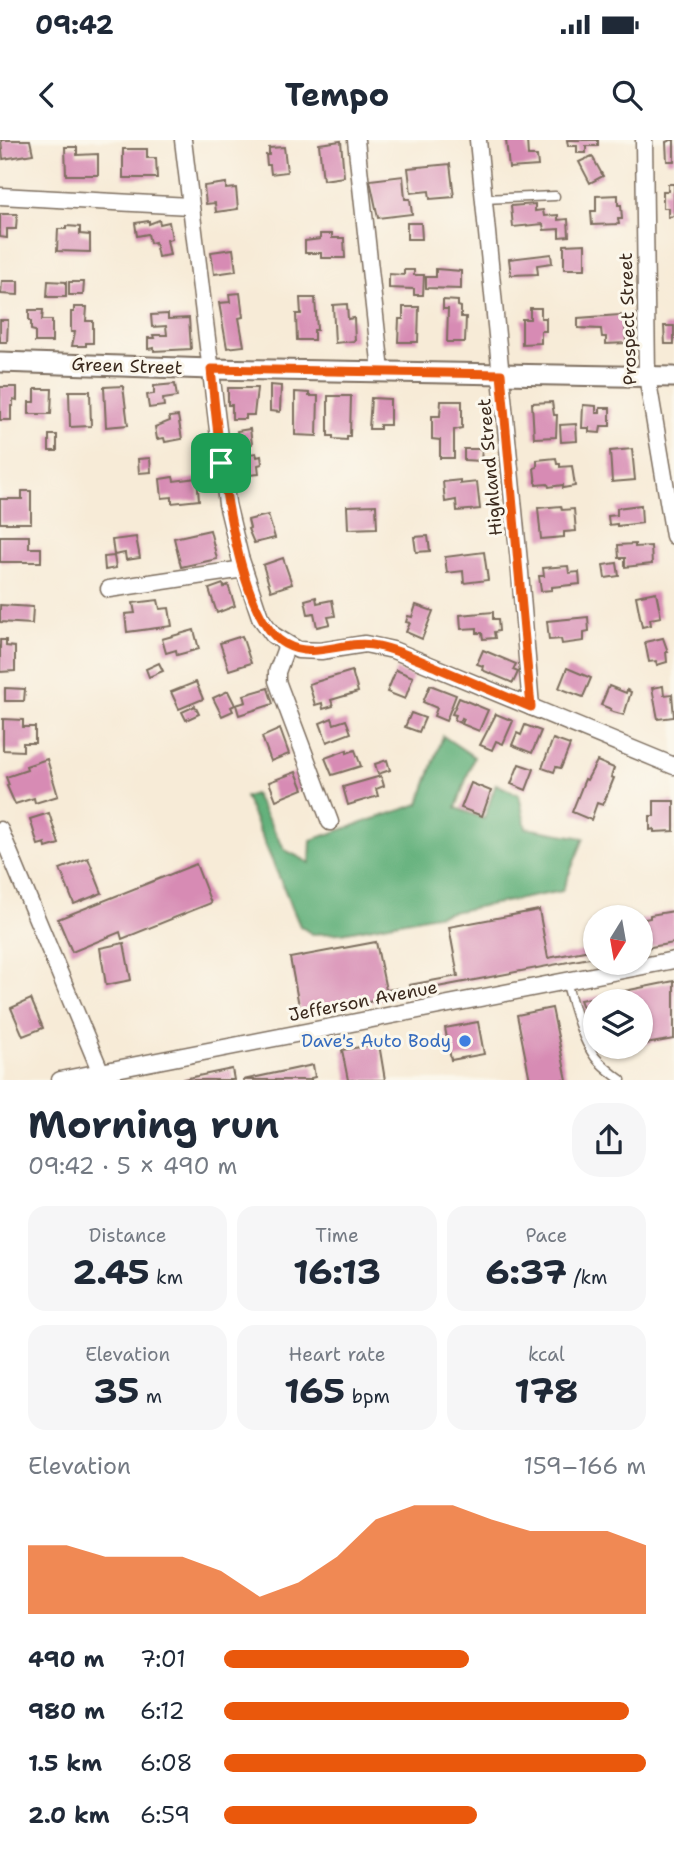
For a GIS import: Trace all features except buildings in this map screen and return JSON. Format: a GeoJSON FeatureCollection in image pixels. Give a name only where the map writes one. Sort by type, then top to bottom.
{"type":"FeatureCollection","features":[{"type":"Feature","properties":{"kind":"street"},"geometry":{"type":"LineString","coordinates":[[183,140],[227,504],[244,569],[262,622],[273,635],[287,645],[315,652],[356,644],[393,650],[674,766]]}},
{"type":"Feature","properties":{"kind":"street"},"geometry":{"type":"LineString","coordinates":[[356,140],[381,371]]}},
{"type":"Feature","properties":{"kind":"street","name":"Highland Street"},"geometry":{"type":"LineString","coordinates":[[478,140],[531,707]]}},
{"type":"Feature","properties":{"kind":"street","name":"Prospect Street"},"geometry":{"type":"LineString","coordinates":[[644,140],[647,376],[674,536]]}},
{"type":"Feature","properties":{"kind":"street"},"geometry":{"type":"LineString","coordinates":[[0,196],[190,206]]}},
{"type":"Feature","properties":{"kind":"street","name":"Green Street"},"geometry":{"type":"LineString","coordinates":[[0,362],[211,369],[674,377]]}},
{"type":"Feature","properties":{"kind":"street"},"geometry":{"type":"LineString","coordinates":[[109,589],[244,569]]}},
{"type":"Feature","properties":{"kind":"street"},"geometry":{"type":"LineString","coordinates":[[287,645],[276,678],[330,822]]}},
{"type":"Feature","properties":{"kind":"street"},"geometry":{"type":"LineString","coordinates":[[0,830],[103,1077]]}},
{"type":"Feature","properties":{"kind":"street","name":"Jefferson Avenue"},"geometry":{"type":"LineString","coordinates":[[60,1080],[103,1077],[114,1069],[674,960]]}},
{"type":"Feature","properties":{"kind":"lane"},"geometry":{"type":"LineString","coordinates":[[484,199],[555,196]]}},
{"type":"Feature","properties":{"kind":"lane"},"geometry":{"type":"LineString","coordinates":[[566,981],[574,1009],[592,1052],[621,1080]]}},
{"type":"Feature","properties":{"kind":"green space"},"geometry":{"type":"Polygon","coordinates":[[[443,736],[474,757],[456,808],[484,819],[496,784],[519,795],[526,828],[584,838],[562,891],[342,933],[312,934],[300,926],[245,797],[254,794],[285,850],[310,863],[311,840],[419,804],[443,736]]]}},
{"type":"Feature","properties":{"kind":"place","name":"Dave's Auto Body"},"geometry":{"type":"Point","coordinates":[465,1041]}},
{"type":"Feature","properties":{"kind":"route"},"geometry":{"type":"LineString","coordinates":[[211,369],[501,374],[531,707],[384,647],[356,644],[321,651],[303,651],[282,643],[269,631],[260,617],[233,533],[221,463],[211,369]]}}]}
